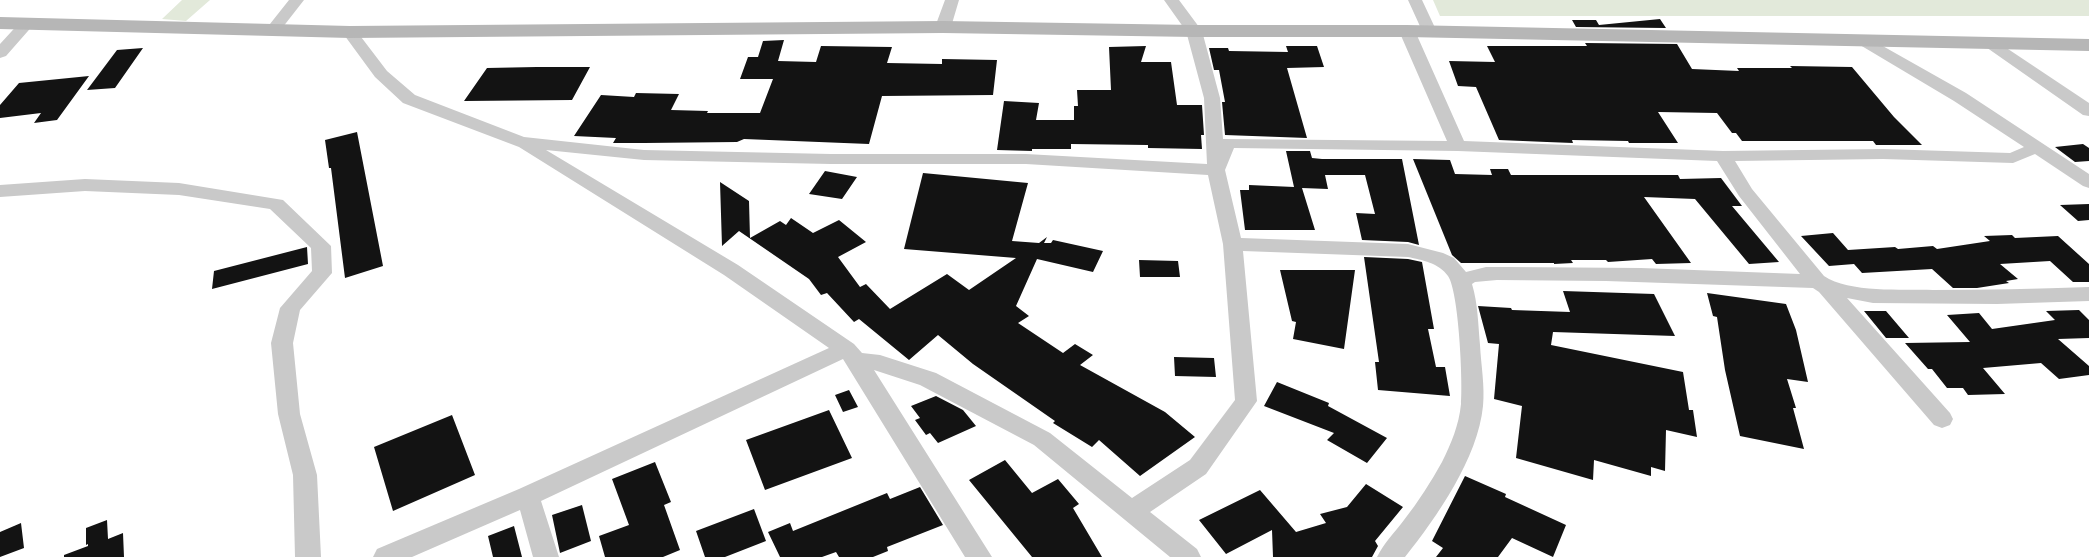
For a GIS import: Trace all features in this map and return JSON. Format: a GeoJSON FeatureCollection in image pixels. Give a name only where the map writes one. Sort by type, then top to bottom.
{"type":"FeatureCollection","features":[{"type":"Feature","properties":{"kind":"main road"},"geometry":{"type":"LineString","coordinates":[[0,24],[350,32],[943,27],[1194,31],[1408,31],[2089,45]]}},
{"type":"Feature","properties":{"kind":"street"},"geometry":{"type":"LineString","coordinates":[[274,29],[298,0]]}},
{"type":"Feature","properties":{"kind":"street"},"geometry":{"type":"LineString","coordinates":[[943,27],[952,0]]}},
{"type":"Feature","properties":{"kind":"street"},"geometry":{"type":"LineString","coordinates":[[1132,510],[1198,467],[1246,401],[1233,244],[1216,170],[1212,98],[1194,31],[1172,0]]}},
{"type":"Feature","properties":{"kind":"street"},"geometry":{"type":"LineString","coordinates":[[1415,0],[1429,32]]}},
{"type":"Feature","properties":{"kind":"street"},"geometry":{"type":"LineString","coordinates":[[0,53],[26,24]]}},
{"type":"Feature","properties":{"kind":"street"},"geometry":{"type":"LineString","coordinates":[[1408,31],[1458,146]]}},
{"type":"Feature","properties":{"kind":"street"},"geometry":{"type":"LineString","coordinates":[[350,32],[381,74],[409,99],[521,142],[731,270],[851,354],[928,380],[1042,439],[1188,557]]}},
{"type":"Feature","properties":{"kind":"street"},"geometry":{"type":"LineString","coordinates":[[1860,39],[1960,97],[2089,182]]}},
{"type":"Feature","properties":{"kind":"street"},"geometry":{"type":"LineString","coordinates":[[1988,42],[2089,111]]}},
{"type":"Feature","properties":{"kind":"street"},"geometry":{"type":"LineString","coordinates":[[521,142],[644,155],[831,159],[1026,159],[1216,170]]}},
{"type":"Feature","properties":{"kind":"street"},"geometry":{"type":"LineString","coordinates":[[1216,170],[1228,143],[1458,146],[1723,156],[1883,154],[2013,158],[2037,147]]}},
{"type":"Feature","properties":{"kind":"street"},"geometry":{"type":"LineString","coordinates":[[1723,156],[1745,192],[1822,284],[1942,419]]}},
{"type":"Feature","properties":{"kind":"street"},"geometry":{"type":"LineString","coordinates":[[0,191],[85,185],[179,189],[276,204],[321,246],[322,274],[290,308],[282,344],[289,414],[305,476],[308,557]]}},
{"type":"Feature","properties":{"kind":"street"},"geometry":{"type":"LineString","coordinates":[[1233,244],[1358,248],[1424,253],[1448,263],[1462,281],[1467,305],[1472,406],[1466,434],[1438,489],[1410,534],[1390,557]]}},
{"type":"Feature","properties":{"kind":"street"},"geometry":{"type":"LineString","coordinates":[[1462,281],[1471,276],[1625,273],[1822,284],[1873,296],[1996,297],[2089,294]]}},
{"type":"Feature","properties":{"kind":"street"},"geometry":{"type":"LineString","coordinates":[[386,557],[851,354]]}},
{"type":"Feature","properties":{"kind":"street"},"geometry":{"type":"LineString","coordinates":[[851,354],[979,557]]}},
{"type":"Feature","properties":{"kind":"street"},"geometry":{"type":"LineString","coordinates":[[528,496],[546,557]]}},
{"type":"Feature","properties":{"kind":"green space"},"geometry":{"type":"Polygon","coordinates":[[[182,0],[210,0],[186,21],[162,19],[182,0]]]}},
{"type":"Feature","properties":{"kind":"green space"},"geometry":{"type":"Polygon","coordinates":[[[1433,0],[2089,0],[2089,16],[1440,16],[1433,0]]]}},
{"type":"Feature","properties":{"kind":"building"},"geometry":{"type":"Polygon","coordinates":[[[1660,19],[1666,28],[1576,27],[1572,20],[1596,20],[1599,25],[1660,19]]]}},
{"type":"Feature","properties":{"kind":"building"},"geometry":{"type":"Polygon","coordinates":[[[784,40],[778,61],[816,62],[821,46],[892,47],[887,63],[942,64],[942,59],[997,60],[993,95],[882,96],[869,144],[744,139],[737,142],[613,143],[616,138],[574,136],[601,95],[634,97],[636,93],[679,94],[671,110],[708,111],[707,113],[760,113],[773,79],[740,79],[748,57],[758,57],[763,41],[784,40]]]}},
{"type":"Feature","properties":{"kind":"building"},"geometry":{"type":"Polygon","coordinates":[[[1585,43],[1677,44],[1692,69],[1739,71],[1737,68],[1792,68],[1790,66],[1852,67],[1894,117],[1922,145],[1876,145],[1873,141],[1742,141],[1736,133],[1732,133],[1717,113],[1658,112],[1678,143],[1572,140],[1573,143],[1499,140],[1476,87],[1458,86],[1449,61],[1495,62],[1487,46],[1587,46],[1585,43]]]}},
{"type":"Feature","properties":{"kind":"building"},"geometry":{"type":"Polygon","coordinates":[[[1146,46],[1141,62],[1171,62],[1177,105],[1202,105],[1204,135],[1201,135],[1202,149],[1148,148],[1148,145],[1071,144],[1071,149],[997,150],[1004,101],[1039,103],[1036,120],[1074,120],[1074,106],[1078,106],[1077,90],[1111,90],[1109,47],[1146,46]]]}},
{"type":"Feature","properties":{"kind":"building"},"geometry":{"type":"Polygon","coordinates":[[[1286,46],[1317,46],[1324,67],[1287,68],[1307,138],[1225,135],[1222,102],[1225,102],[1219,70],[1214,70],[1209,48],[1228,48],[1229,51],[1288,52],[1286,46]]]}},
{"type":"Feature","properties":{"kind":"building"},"geometry":{"type":"Polygon","coordinates":[[[143,48],[115,88],[87,90],[117,50],[143,48]]]}},
{"type":"Feature","properties":{"kind":"building"},"geometry":{"type":"Polygon","coordinates":[[[590,67],[572,100],[464,101],[487,68],[590,67]]]}},
{"type":"Feature","properties":{"kind":"building"},"geometry":{"type":"Polygon","coordinates":[[[89,76],[57,120],[34,123],[41,113],[0,118],[0,105],[19,83],[89,76]]]}},
{"type":"Feature","properties":{"kind":"building"},"geometry":{"type":"Polygon","coordinates":[[[357,132],[383,266],[345,278],[331,168],[329,168],[325,140],[357,132]]]}},
{"type":"Feature","properties":{"kind":"building"},"geometry":{"type":"Polygon","coordinates":[[[2083,144],[2089,148],[2089,161],[2075,162],[2055,147],[2083,144]]]}},
{"type":"Feature","properties":{"kind":"building"},"geometry":{"type":"Polygon","coordinates":[[[1286,151],[1310,151],[1312,158],[1322,159],[1402,159],[1419,245],[1408,242],[1362,240],[1356,213],[1375,214],[1365,175],[1325,175],[1328,189],[1302,188],[1315,230],[1245,230],[1240,190],[1249,190],[1249,185],[1294,187],[1286,151]]]}},
{"type":"Feature","properties":{"kind":"building"},"geometry":{"type":"Polygon","coordinates":[[[1413,159],[1450,160],[1455,174],[1492,175],[1490,169],[1508,169],[1511,175],[1678,175],[1680,179],[1721,178],[1742,206],[1732,206],[1779,262],[1749,264],[1695,199],[1644,197],[1691,263],[1656,264],[1652,259],[1608,262],[1606,260],[1571,260],[1573,263],[1554,264],[1461,263],[1452,255],[1413,159]]]}},
{"type":"Feature","properties":{"kind":"building"},"geometry":{"type":"Polygon","coordinates":[[[825,171],[857,177],[842,199],[809,194],[825,171]]]}},
{"type":"Feature","properties":{"kind":"building"},"geometry":{"type":"Polygon","coordinates":[[[923,173],[1028,183],[1012,241],[1039,243],[1047,237],[1044,243],[1051,243],[1053,240],[1103,251],[1093,272],[1037,259],[1016,306],[1029,316],[1018,323],[1063,353],[1075,344],[1093,355],[1080,365],[1165,412],[1195,437],[1140,476],[1099,440],[1092,447],[1053,423],[1055,421],[973,364],[938,335],[909,360],[859,319],[854,322],[827,293],[821,295],[809,279],[739,231],[722,246],[720,182],[749,201],[750,238],[780,221],[786,225],[791,218],[813,233],[839,220],[866,242],[838,257],[860,287],[866,284],[890,309],[947,274],[969,290],[1016,258],[904,249],[923,173]]]}},
{"type":"Feature","properties":{"kind":"building"},"geometry":{"type":"Polygon","coordinates":[[[2089,204],[2089,220],[2078,221],[2060,205],[2089,204]]]}},
{"type":"Feature","properties":{"kind":"building"},"geometry":{"type":"Polygon","coordinates":[[[1833,233],[1848,250],[1933,246],[1937,249],[1990,241],[1984,236],[2012,235],[2015,238],[2058,236],[2089,264],[2089,282],[2073,282],[2050,261],[2000,264],[2018,279],[2006,281],[2009,283],[1977,288],[1953,288],[1932,269],[1862,273],[1854,264],[1829,266],[1801,236],[1833,233]]]}},
{"type":"Feature","properties":{"kind":"building"},"geometry":{"type":"Polygon","coordinates":[[[307,247],[308,264],[212,289],[214,271],[307,247]]]}},
{"type":"Feature","properties":{"kind":"building"},"geometry":{"type":"Polygon","coordinates":[[[1364,257],[1408,259],[1422,262],[1434,329],[1428,329],[1436,367],[1445,367],[1450,396],[1378,390],[1375,362],[1379,362],[1364,257]]]}},
{"type":"Feature","properties":{"kind":"building"},"geometry":{"type":"Polygon","coordinates":[[[1139,260],[1178,261],[1180,277],[1140,277],[1139,260]]]}},
{"type":"Feature","properties":{"kind":"building"},"geometry":{"type":"Polygon","coordinates":[[[1280,270],[1355,270],[1344,349],[1293,339],[1296,322],[1292,321],[1280,270]]]}},
{"type":"Feature","properties":{"kind":"building"},"geometry":{"type":"Polygon","coordinates":[[[1563,291],[1654,294],[1675,336],[1553,332],[1551,345],[1683,372],[1689,410],[1693,410],[1697,437],[1666,430],[1665,471],[1651,467],[1651,476],[1594,460],[1593,480],[1516,458],[1522,406],[1494,399],[1499,344],[1488,343],[1478,306],[1511,308],[1512,310],[1570,312],[1563,291]]]}},
{"type":"Feature","properties":{"kind":"building"},"geometry":{"type":"Polygon","coordinates":[[[1707,293],[1786,304],[1796,330],[1808,382],[1787,379],[1796,408],[1793,408],[1804,449],[1740,436],[1725,370],[1717,317],[1713,316],[1707,293]]]}},
{"type":"Feature","properties":{"kind":"building"},"geometry":{"type":"Polygon","coordinates":[[[2079,310],[2089,320],[2089,338],[2058,339],[2089,366],[2089,375],[2059,379],[2041,363],[1983,368],[2005,394],[1968,395],[1963,388],[1947,388],[1932,369],[1928,369],[1905,343],[1970,342],[1947,315],[1979,313],[1992,329],[2055,320],[2046,311],[2079,310]]]}},
{"type":"Feature","properties":{"kind":"building"},"geometry":{"type":"Polygon","coordinates":[[[1864,311],[1886,311],[1909,338],[1886,338],[1864,311]]]}},
{"type":"Feature","properties":{"kind":"building"},"geometry":{"type":"Polygon","coordinates":[[[1174,357],[1214,358],[1216,377],[1175,376],[1174,357]]]}},
{"type":"Feature","properties":{"kind":"building"},"geometry":{"type":"Polygon","coordinates":[[[1277,382],[1329,403],[1328,406],[1387,438],[1367,463],[1327,440],[1334,433],[1264,406],[1277,382]]]}},
{"type":"Feature","properties":{"kind":"building"},"geometry":{"type":"Polygon","coordinates":[[[849,390],[858,407],[843,412],[835,395],[849,390]]]}},
{"type":"Feature","properties":{"kind":"building"},"geometry":{"type":"Polygon","coordinates":[[[936,396],[963,410],[976,426],[938,443],[930,433],[926,435],[915,420],[920,418],[911,406],[936,396]]]}},
{"type":"Feature","properties":{"kind":"building"},"geometry":{"type":"Polygon","coordinates":[[[829,410],[852,458],[765,490],[746,440],[829,410]]]}},
{"type":"Feature","properties":{"kind":"building"},"geometry":{"type":"Polygon","coordinates":[[[452,415],[475,475],[393,511],[374,447],[452,415]]]}},
{"type":"Feature","properties":{"kind":"building"},"geometry":{"type":"Polygon","coordinates":[[[1005,460],[1032,493],[1058,479],[1079,504],[1073,508],[1102,557],[1032,557],[969,480],[1005,460]]]}},
{"type":"Feature","properties":{"kind":"building"},"geometry":{"type":"Polygon","coordinates":[[[655,462],[671,502],[664,505],[680,550],[663,557],[605,557],[599,536],[629,525],[612,479],[655,462]]]}},
{"type":"Feature","properties":{"kind":"building"},"geometry":{"type":"Polygon","coordinates":[[[1465,476],[1506,494],[1505,497],[1566,525],[1553,557],[1512,538],[1498,557],[1436,557],[1443,548],[1432,541],[1465,476]]]}},
{"type":"Feature","properties":{"kind":"building"},"geometry":{"type":"Polygon","coordinates":[[[1366,484],[1403,507],[1375,541],[1378,546],[1372,557],[1273,557],[1272,530],[1226,554],[1199,520],[1260,490],[1296,532],[1326,523],[1320,514],[1347,507],[1366,484]]]}},
{"type":"Feature","properties":{"kind":"building"},"geometry":{"type":"Polygon","coordinates":[[[920,487],[943,525],[887,547],[888,551],[873,557],[839,557],[836,552],[822,557],[780,557],[768,532],[790,523],[793,531],[887,493],[890,499],[920,487]]]}},
{"type":"Feature","properties":{"kind":"building"},"geometry":{"type":"Polygon","coordinates":[[[582,505],[591,541],[560,553],[552,515],[582,505]]]}},
{"type":"Feature","properties":{"kind":"building"},"geometry":{"type":"Polygon","coordinates":[[[754,509],[766,541],[725,557],[705,557],[696,531],[754,509]]]}},
{"type":"Feature","properties":{"kind":"building"},"geometry":{"type":"Polygon","coordinates":[[[107,520],[108,539],[123,533],[124,557],[64,557],[64,555],[88,546],[88,544],[86,545],[86,528],[107,520]]]}},
{"type":"Feature","properties":{"kind":"building"},"geometry":{"type":"Polygon","coordinates":[[[21,523],[24,548],[0,557],[0,532],[21,523]]]}},
{"type":"Feature","properties":{"kind":"building"},"geometry":{"type":"Polygon","coordinates":[[[514,526],[522,557],[493,557],[488,536],[514,526]]]}}]}
